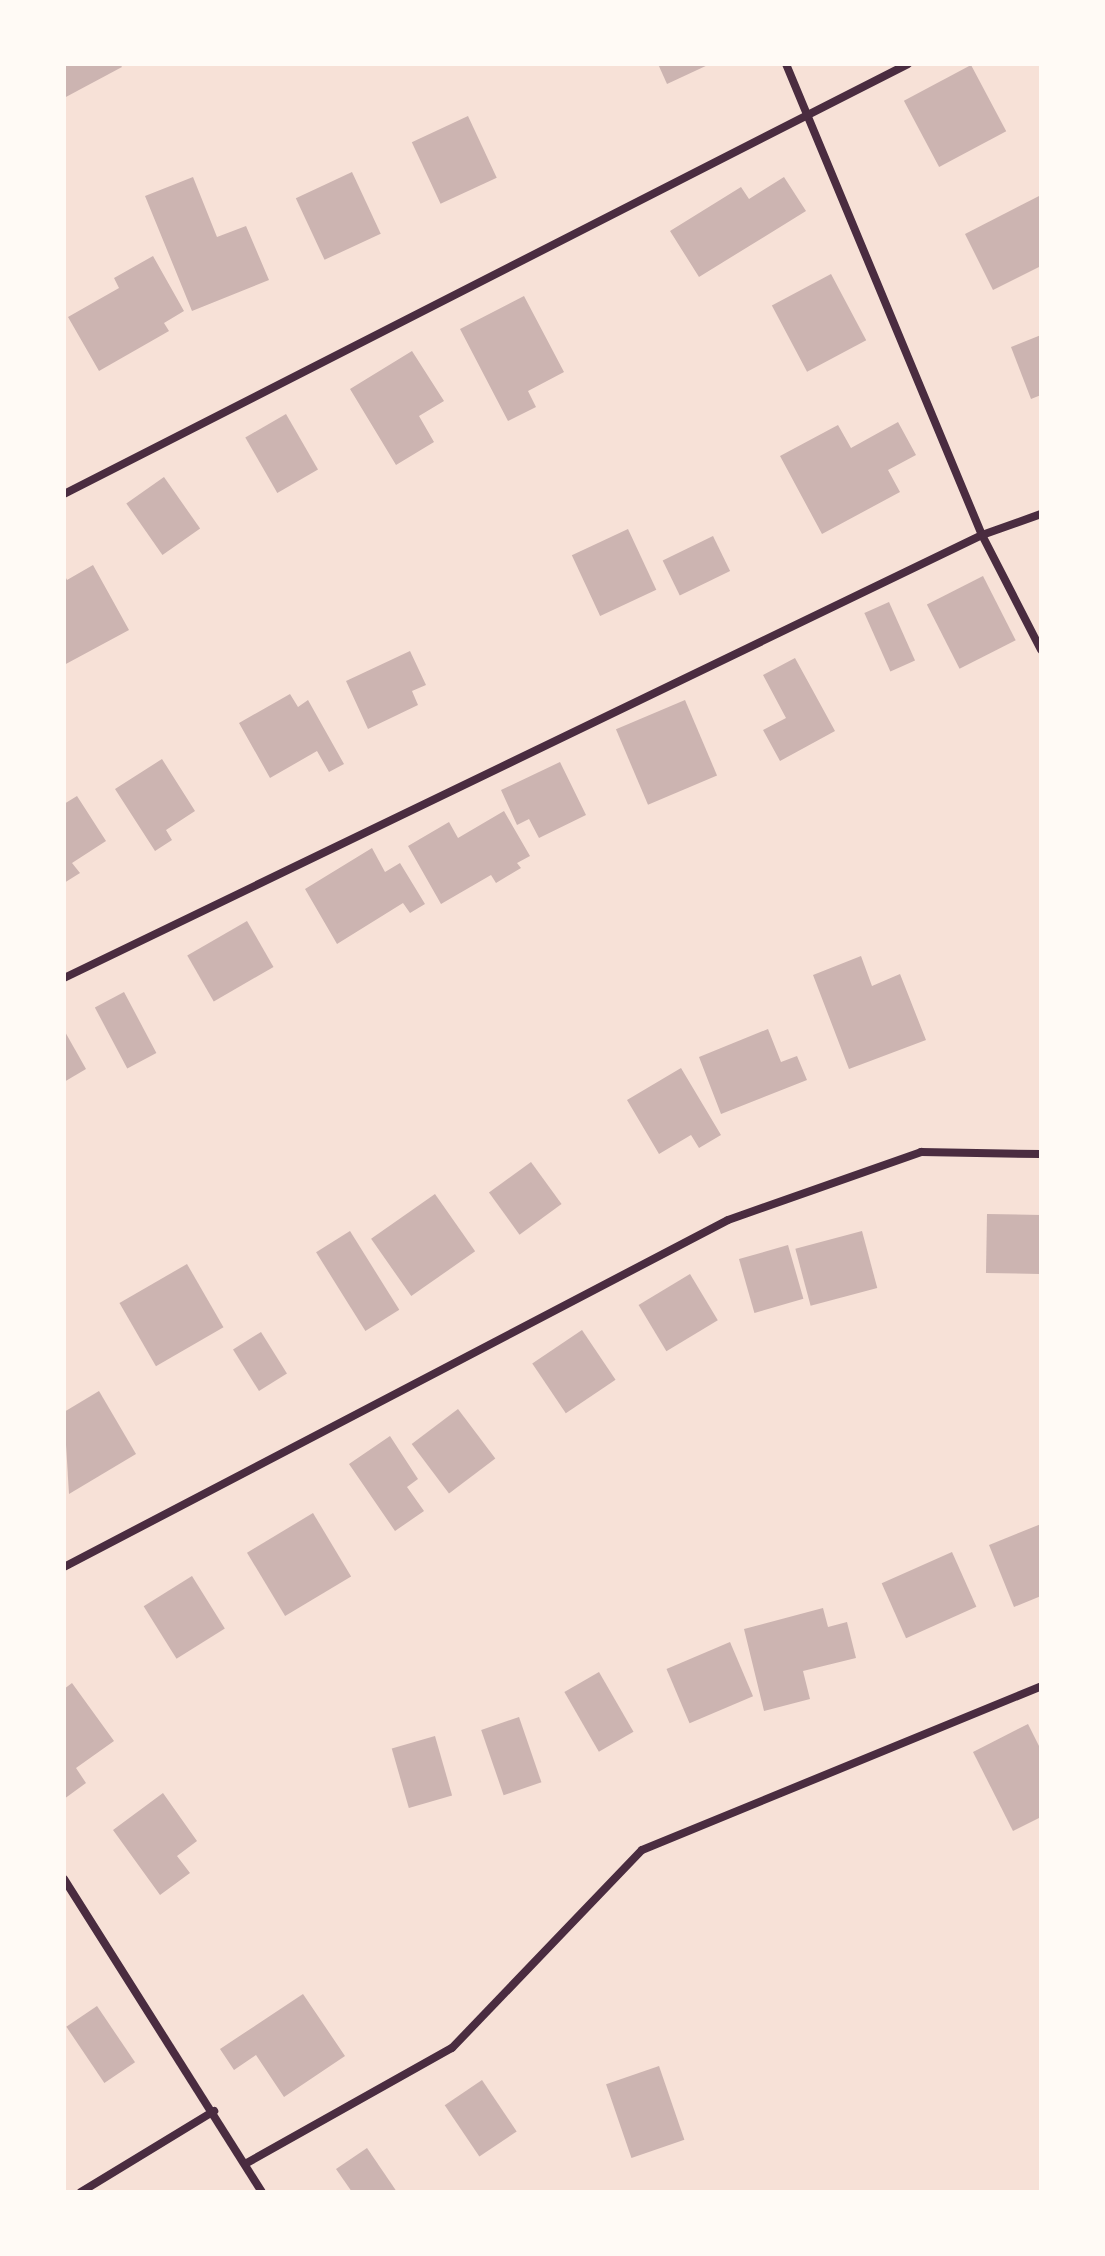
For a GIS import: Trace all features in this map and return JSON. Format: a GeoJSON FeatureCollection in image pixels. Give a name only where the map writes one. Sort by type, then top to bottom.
{"type":"FeatureCollection","features":[{"type":"Feature","properties":{"kind":"street"},"geometry":{"type":"LineString","coordinates":[[786,64],[982,535],[1041,650]]}},
{"type":"Feature","properties":{"kind":"street"},"geometry":{"type":"LineString","coordinates":[[64,494],[805,110],[908,64]]}},
{"type":"Feature","properties":{"kind":"street"},"geometry":{"type":"LineString","coordinates":[[64,978],[982,535],[1041,514]]}},
{"type":"Feature","properties":{"kind":"street"},"geometry":{"type":"LineString","coordinates":[[64,1567],[728,1220],[921,1152],[1041,1154]]}},
{"type":"Feature","properties":{"kind":"street"},"geometry":{"type":"LineString","coordinates":[[245,2164],[452,2048],[642,1850],[1041,1686]]}},
{"type":"Feature","properties":{"kind":"street"},"geometry":{"type":"LineString","coordinates":[[64,1879],[214,2111],[262,2192]]}},
{"type":"Feature","properties":{"kind":"street"},"geometry":{"type":"LineString","coordinates":[[81,2192],[214,2111]]}},
{"type":"Feature","properties":{"kind":"building"},"geometry":{"type":"Polygon","coordinates":[[[64,64],[120,64],[122,67],[64,98],[64,64]]]}},
{"type":"Feature","properties":{"kind":"building"},"geometry":{"type":"Polygon","coordinates":[[[658,64],[710,64],[667,84],[658,64]]]}},
{"type":"Feature","properties":{"kind":"building"},"geometry":{"type":"Polygon","coordinates":[[[971,65],[1006,131],[939,167],[904,101],[971,65]]]}},
{"type":"Feature","properties":{"kind":"building"},"geometry":{"type":"Polygon","coordinates":[[[468,116],[497,178],[441,204],[412,142],[468,116]]]}},
{"type":"Feature","properties":{"kind":"building"},"geometry":{"type":"Polygon","coordinates":[[[352,172],[381,234],[325,260],[296,198],[352,172]]]}},
{"type":"Feature","properties":{"kind":"building"},"geometry":{"type":"Polygon","coordinates":[[[193,177],[217,237],[246,226],[269,280],[192,311],[145,196],[193,177]]]}},
{"type":"Feature","properties":{"kind":"building"},"geometry":{"type":"Polygon","coordinates":[[[784,177],[806,211],[699,277],[670,231],[741,187],[749,199],[784,177]]]}},
{"type":"Feature","properties":{"kind":"building"},"geometry":{"type":"Polygon","coordinates":[[[1041,195],[1041,266],[993,290],[965,234],[1041,195]]]}},
{"type":"Feature","properties":{"kind":"building"},"geometry":{"type":"Polygon","coordinates":[[[153,256],[184,311],[164,323],[169,331],[99,371],[68,317],[119,288],[114,278],[153,256]]]}},
{"type":"Feature","properties":{"kind":"building"},"geometry":{"type":"Polygon","coordinates":[[[831,274],[866,340],[807,372],[772,305],[831,274]]]}},
{"type":"Feature","properties":{"kind":"building"},"geometry":{"type":"Polygon","coordinates":[[[524,296],[564,372],[528,391],[536,407],[508,421],[460,329],[524,296]]]}},
{"type":"Feature","properties":{"kind":"building"},"geometry":{"type":"Polygon","coordinates":[[[1041,335],[1041,395],[1031,399],[1011,347],[1041,335]]]}},
{"type":"Feature","properties":{"kind":"building"},"geometry":{"type":"Polygon","coordinates":[[[412,351],[444,401],[419,416],[434,442],[396,465],[350,389],[412,351]]]}},
{"type":"Feature","properties":{"kind":"building"},"geometry":{"type":"Polygon","coordinates":[[[286,414],[318,469],[277,493],[245,438],[286,414]]]}},
{"type":"Feature","properties":{"kind":"building"},"geometry":{"type":"Polygon","coordinates":[[[898,422],[916,455],[888,470],[900,492],[822,534],[780,456],[838,425],[851,448],[898,422]]]}},
{"type":"Feature","properties":{"kind":"building"},"geometry":{"type":"Polygon","coordinates":[[[164,477],[200,529],[162,555],[126,503],[164,477]]]}},
{"type":"Feature","properties":{"kind":"building"},"geometry":{"type":"Polygon","coordinates":[[[628,529],[656,590],[600,616],[572,555],[628,529]]]}},
{"type":"Feature","properties":{"kind":"building"},"geometry":{"type":"Polygon","coordinates":[[[713,536],[730,571],[680,596],[663,561],[713,536]]]}},
{"type":"Feature","properties":{"kind":"building"},"geometry":{"type":"Polygon","coordinates":[[[93,565],[129,630],[64,665],[64,574],[67,580],[93,565]]]}},
{"type":"Feature","properties":{"kind":"building"},"geometry":{"type":"Polygon","coordinates":[[[983,576],[1016,640],[960,669],[927,605],[983,576]]]}},
{"type":"Feature","properties":{"kind":"building"},"geometry":{"type":"Polygon","coordinates":[[[889,602],[915,660],[890,671],[864,613],[889,602]]]}},
{"type":"Feature","properties":{"kind":"building"},"geometry":{"type":"Polygon","coordinates":[[[410,651],[426,685],[412,691],[418,705],[368,729],[346,681],[410,651]]]}},
{"type":"Feature","properties":{"kind":"building"},"geometry":{"type":"Polygon","coordinates":[[[795,658],[835,731],[780,761],[763,730],[786,718],[763,675],[795,658]]]}},
{"type":"Feature","properties":{"kind":"building"},"geometry":{"type":"Polygon","coordinates":[[[290,694],[298,707],[308,700],[344,764],[329,772],[317,751],[270,778],[239,723],[290,694]]]}},
{"type":"Feature","properties":{"kind":"building"},"geometry":{"type":"Polygon","coordinates":[[[685,700],[717,775],[648,805],[616,729],[685,700]]]}},
{"type":"Feature","properties":{"kind":"building"},"geometry":{"type":"Polygon","coordinates":[[[162,759],[195,811],[166,830],[172,840],[155,851],[115,789],[162,759]]]}},
{"type":"Feature","properties":{"kind":"building"},"geometry":{"type":"Polygon","coordinates":[[[560,762],[586,815],[539,838],[529,819],[517,825],[501,790],[560,762]]]}},
{"type":"Feature","properties":{"kind":"building"},"geometry":{"type":"Polygon","coordinates":[[[77,796],[106,841],[72,863],[80,873],[64,883],[64,804],[77,796]]]}},
{"type":"Feature","properties":{"kind":"building"},"geometry":{"type":"Polygon","coordinates":[[[504,811],[530,856],[517,863],[521,868],[496,883],[491,875],[441,904],[408,846],[449,822],[458,838],[504,811]]]}},
{"type":"Feature","properties":{"kind":"building"},"geometry":{"type":"Polygon","coordinates":[[[372,848],[385,872],[400,863],[425,904],[410,913],[403,903],[337,944],[305,889],[372,848]]]}},
{"type":"Feature","properties":{"kind":"building"},"geometry":{"type":"Polygon","coordinates":[[[247,921],[274,967],[214,1001],[187,956],[247,921]]]}},
{"type":"Feature","properties":{"kind":"building"},"geometry":{"type":"Polygon","coordinates":[[[861,956],[872,986],[900,974],[926,1040],[849,1069],[813,975],[861,956]]]}},
{"type":"Feature","properties":{"kind":"building"},"geometry":{"type":"Polygon","coordinates":[[[124,992],[156,1053],[127,1068],[95,1007],[124,992]]]}},
{"type":"Feature","properties":{"kind":"building"},"geometry":{"type":"Polygon","coordinates":[[[768,1029],[781,1062],[797,1056],[807,1080],[721,1114],[699,1057],[768,1029]]]}},
{"type":"Feature","properties":{"kind":"building"},"geometry":{"type":"Polygon","coordinates":[[[64,1030],[86,1069],[64,1082],[64,1030]]]}},
{"type":"Feature","properties":{"kind":"building"},"geometry":{"type":"Polygon","coordinates":[[[681,1068],[721,1135],[699,1148],[691,1135],[659,1154],[627,1100],[681,1068]]]}},
{"type":"Feature","properties":{"kind":"building"},"geometry":{"type":"Polygon","coordinates":[[[531,1162],[562,1204],[519,1235],[489,1193],[531,1162]]]}},
{"type":"Feature","properties":{"kind":"building"},"geometry":{"type":"Polygon","coordinates":[[[435,1194],[475,1251],[411,1296],[371,1239],[435,1194]]]}},
{"type":"Feature","properties":{"kind":"building"},"geometry":{"type":"Polygon","coordinates":[[[987,1214],[1041,1215],[1040,1274],[986,1273],[987,1214]]]}},
{"type":"Feature","properties":{"kind":"building"},"geometry":{"type":"Polygon","coordinates":[[[350,1231],[399,1310],[365,1331],[316,1252],[350,1231]]]}},
{"type":"Feature","properties":{"kind":"building"},"geometry":{"type":"Polygon","coordinates":[[[862,1231],[877,1288],[811,1306],[795,1249],[862,1231]]]}},
{"type":"Feature","properties":{"kind":"building"},"geometry":{"type":"Polygon","coordinates":[[[788,1245],[803,1299],[754,1313],[739,1259],[788,1245]]]}},
{"type":"Feature","properties":{"kind":"building"},"geometry":{"type":"Polygon","coordinates":[[[187,1264],[224,1327],[156,1366],[119,1303],[187,1264]]]}},
{"type":"Feature","properties":{"kind":"building"},"geometry":{"type":"Polygon","coordinates":[[[690,1274],[718,1320],[666,1351],[639,1305],[690,1274]]]}},
{"type":"Feature","properties":{"kind":"building"},"geometry":{"type":"Polygon","coordinates":[[[582,1330],[616,1380],[566,1413],[532,1364],[582,1330]]]}},
{"type":"Feature","properties":{"kind":"building"},"geometry":{"type":"Polygon","coordinates":[[[261,1332],[287,1374],[259,1391],[233,1349],[261,1332]]]}},
{"type":"Feature","properties":{"kind":"building"},"geometry":{"type":"Polygon","coordinates":[[[99,1391],[136,1454],[69,1494],[64,1412],[99,1391]]]}},
{"type":"Feature","properties":{"kind":"building"},"geometry":{"type":"Polygon","coordinates":[[[458,1409],[495,1459],[449,1493],[412,1444],[458,1409]]]}},
{"type":"Feature","properties":{"kind":"building"},"geometry":{"type":"Polygon","coordinates":[[[390,1436],[418,1479],[407,1487],[424,1511],[395,1531],[349,1464],[390,1436]]]}},
{"type":"Feature","properties":{"kind":"building"},"geometry":{"type":"Polygon","coordinates":[[[313,1513],[351,1576],[285,1616],[247,1553],[313,1513]]]}},
{"type":"Feature","properties":{"kind":"building"},"geometry":{"type":"Polygon","coordinates":[[[1041,1524],[1041,1596],[1014,1607],[989,1545],[1041,1524]]]}},
{"type":"Feature","properties":{"kind":"building"},"geometry":{"type":"Polygon","coordinates":[[[952,1552],[976,1607],[906,1638],[882,1583],[952,1552]]]}},
{"type":"Feature","properties":{"kind":"building"},"geometry":{"type":"Polygon","coordinates":[[[192,1576],[225,1629],[177,1659],[144,1606],[192,1576]]]}},
{"type":"Feature","properties":{"kind":"building"},"geometry":{"type":"Polygon","coordinates":[[[823,1608],[828,1627],[847,1622],[856,1658],[803,1671],[810,1699],[764,1711],[744,1629],[823,1608]]]}},
{"type":"Feature","properties":{"kind":"building"},"geometry":{"type":"Polygon","coordinates":[[[730,1642],[753,1696],[690,1723],[666,1669],[730,1642]]]}},
{"type":"Feature","properties":{"kind":"building"},"geometry":{"type":"Polygon","coordinates":[[[599,1672],[634,1732],[599,1752],[564,1692],[599,1672]]]}},
{"type":"Feature","properties":{"kind":"building"},"geometry":{"type":"Polygon","coordinates":[[[72,1683],[114,1741],[76,1768],[86,1783],[64,1799],[64,1689],[72,1683]]]}},
{"type":"Feature","properties":{"kind":"building"},"geometry":{"type":"Polygon","coordinates":[[[519,1717],[541,1782],[504,1795],[481,1730],[519,1717]]]}},
{"type":"Feature","properties":{"kind":"building"},"geometry":{"type":"Polygon","coordinates":[[[1028,1724],[1041,1750],[1041,1817],[1013,1831],[973,1752],[1028,1724]]]}},
{"type":"Feature","properties":{"kind":"building"},"geometry":{"type":"Polygon","coordinates":[[[435,1736],[452,1796],[409,1808],[392,1748],[435,1736]]]}},
{"type":"Feature","properties":{"kind":"building"},"geometry":{"type":"Polygon","coordinates":[[[163,1793],[197,1841],[177,1856],[190,1873],[160,1895],[113,1830],[163,1793]]]}},
{"type":"Feature","properties":{"kind":"building"},"geometry":{"type":"Polygon","coordinates":[[[303,1994],[345,2056],[284,2097],[256,2055],[234,2070],[220,2049],[303,1994]]]}},
{"type":"Feature","properties":{"kind":"building"},"geometry":{"type":"Polygon","coordinates":[[[97,2006],[135,2062],[104,2083],[66,2027],[97,2006]]]}},
{"type":"Feature","properties":{"kind":"building"},"geometry":{"type":"Polygon","coordinates":[[[659,2066],[684,2140],[631,2158],[606,2084],[659,2066]]]}},
{"type":"Feature","properties":{"kind":"building"},"geometry":{"type":"Polygon","coordinates":[[[482,2080],[517,2131],[479,2157],[445,2105],[482,2080]]]}},
{"type":"Feature","properties":{"kind":"building"},"geometry":{"type":"Polygon","coordinates":[[[367,2148],[397,2192],[352,2192],[336,2169],[367,2148]]]}}]}
